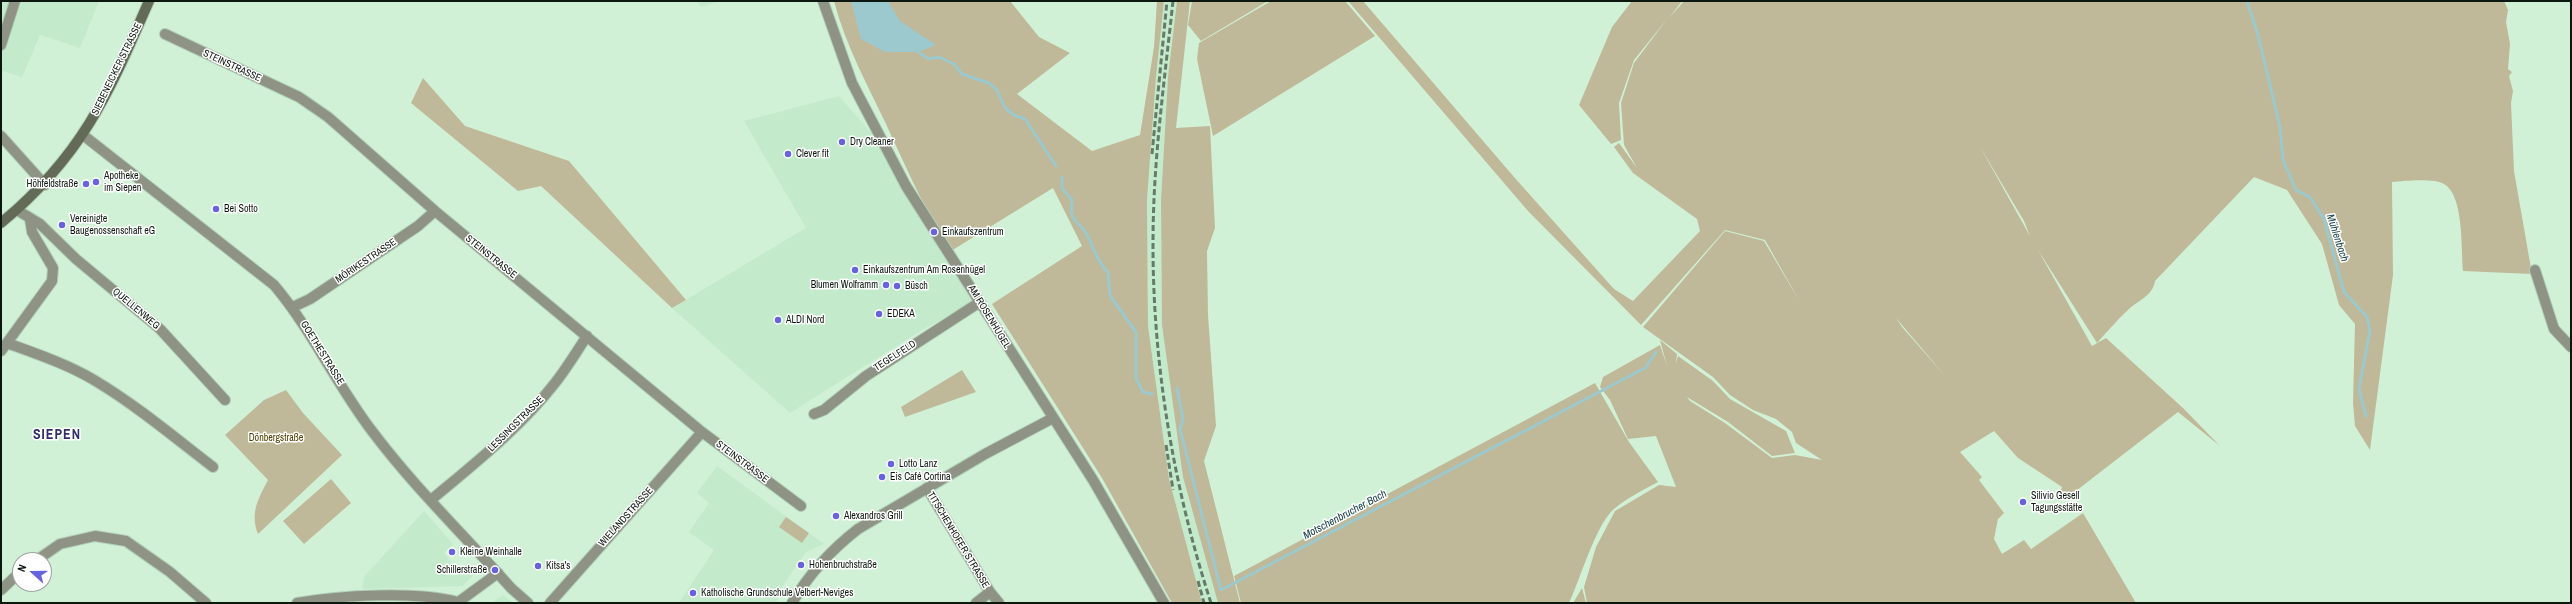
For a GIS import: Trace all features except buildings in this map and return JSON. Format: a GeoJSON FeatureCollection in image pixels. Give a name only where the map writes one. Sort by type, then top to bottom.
{"type":"FeatureCollection","features":[{"type":"Feature","properties":{"kind":"main road","name":"SIEBENEICKER STRASSE"},"geometry":{"type":"LineString","coordinates":[[1,223],[18,210],[44,185],[83,135],[106,98],[149,1]]}},
{"type":"Feature","properties":{"kind":"street"},"geometry":{"type":"LineString","coordinates":[[1,45],[15,1]]}},
{"type":"Feature","properties":{"kind":"street","name":"AM ROSENHÜGEL"},"geometry":{"type":"LineString","coordinates":[[823,1],[852,83],[906,186],[1093,480],[1164,603]]}},
{"type":"Feature","properties":{"kind":"street","name":"STEINSTRASSE"},"geometry":{"type":"LineString","coordinates":[[165,34],[299,97],[328,118],[435,211],[702,432],[801,506]]}},
{"type":"Feature","properties":{"kind":"street","name":"GOETHESTRASSE"},"geometry":{"type":"LineString","coordinates":[[83,135],[274,285],[293,307],[371,430],[431,500],[498,573],[528,603]]}},
{"type":"Feature","properties":{"kind":"street"},"geometry":{"type":"LineString","coordinates":[[1,136],[44,185]]}},
{"type":"Feature","properties":{"kind":"street"},"geometry":{"type":"LineString","coordinates":[[18,210],[30,219],[32,232],[53,268],[52,281],[4,347],[54,360],[93,379],[124,398],[213,467]]}},
{"type":"Feature","properties":{"kind":"street","name":"MÖRIKESTRASSE"},"geometry":{"type":"LineString","coordinates":[[293,307],[310,298],[418,226],[435,211]]}},
{"type":"Feature","properties":{"kind":"street","name":"QUELLENWEG"},"geometry":{"type":"LineString","coordinates":[[30,219],[40,224],[76,259],[160,329],[225,400]]}},
{"type":"Feature","properties":{"kind":"street"},"geometry":{"type":"LineString","coordinates":[[2535,270],[2554,329],[2571,347]]}},
{"type":"Feature","properties":{"kind":"street","name":"TEGELFELD"},"geometry":{"type":"LineString","coordinates":[[814,414],[824,410],[866,376],[980,302]]}},
{"type":"Feature","properties":{"kind":"street","name":"LESSINGSTRASSE"},"geometry":{"type":"LineString","coordinates":[[431,500],[482,458],[523,418],[555,384],[587,336]]}},
{"type":"Feature","properties":{"kind":"street"},"geometry":{"type":"LineString","coordinates":[[792,603],[811,575],[841,542],[875,519],[927,488],[1053,418]]}},
{"type":"Feature","properties":{"kind":"street","name":"WIELANDSTRASSE"},"geometry":{"type":"LineString","coordinates":[[550,603],[702,432]]}},
{"type":"Feature","properties":{"kind":"street","name":"TITSCHENHOFER STRASSE"},"geometry":{"type":"LineString","coordinates":[[927,488],[990,592],[999,603]]}},
{"type":"Feature","properties":{"kind":"street"},"geometry":{"type":"LineString","coordinates":[[48,552],[60,544],[95,536],[126,541],[170,572],[206,603]]}},
{"type":"Feature","properties":{"kind":"street"},"geometry":{"type":"LineString","coordinates":[[297,603],[319,599],[375,596],[443,598],[458,602],[498,573]]}},
{"type":"Feature","properties":{"kind":"street"},"geometry":{"type":"LineString","coordinates":[[1,590],[12,580]]}},
{"type":"Feature","properties":{"kind":"street","name":"TITSCHENHOFER STRASSE"},"geometry":{"type":"LineString","coordinates":[[976,603],[990,592]]}},
{"type":"Feature","properties":{"kind":"shaded area"},"geometry":{"type":"Polygon","coordinates":[[[1,1],[99,1],[80,48],[40,35],[22,77],[1,70],[1,1]]]}},
{"type":"Feature","properties":{"kind":"shaded area"},"geometry":{"type":"Polygon","coordinates":[[[697,1],[720,1],[701,7],[697,1]]]}},
{"type":"Feature","properties":{"kind":"shaded area"},"geometry":{"type":"Polygon","coordinates":[[[1164,1],[1177,1],[1168,77],[1161,200],[1162,325],[1183,477],[1218,603],[1202,603],[1169,479],[1148,326],[1147,200],[1156,77],[1164,1]]]}},
{"type":"Feature","properties":{"kind":"shaded area"},"geometry":{"type":"Polygon","coordinates":[[[839,96],[882,145],[975,301],[927,327],[790,413],[672,308],[806,228],[744,121],[839,96]]]}},
{"type":"Feature","properties":{"kind":"shaded area"},"geometry":{"type":"Polygon","coordinates":[[[717,466],[824,544],[806,552],[782,587],[776,603],[679,603],[714,550],[689,532],[709,503],[697,493],[717,466]]]}},
{"type":"Feature","properties":{"kind":"shaded area"},"geometry":{"type":"Polygon","coordinates":[[[424,511],[453,544],[444,553],[459,570],[469,562],[477,571],[463,586],[362,589],[364,577],[424,511]]]}},
{"type":"Feature","properties":{"kind":"shaded area"},"geometry":{"type":"Polygon","coordinates":[[[503,595],[513,603],[491,603],[503,595]]]}},
{"type":"Feature","properties":{"kind":"green space"},"geometry":{"type":"Polygon","coordinates":[[[834,1],[1010,1],[1039,37],[1070,53],[1017,94],[1092,151],[1140,135],[1154,47],[1157,1],[1164,1],[1156,77],[1147,200],[1148,326],[1169,479],[1202,603],[1172,603],[1102,478],[992,304],[1082,246],[1053,188],[951,251],[924,205],[864,79],[844,33],[834,1]]]}},
{"type":"Feature","properties":{"kind":"green space"},"geometry":{"type":"Polygon","coordinates":[[[1177,1],[1190,1],[1176,128],[1210,126],[1215,228],[1207,251],[1208,315],[1216,426],[1204,461],[1240,603],[1218,603],[1183,477],[1162,325],[1161,200],[1168,77],[1177,1]]]}},
{"type":"Feature","properties":{"kind":"green space"},"geometry":{"type":"Polygon","coordinates":[[[1192,1],[1268,1],[1201,41],[1188,25],[1192,1]]]}},
{"type":"Feature","properties":{"kind":"green space"},"geometry":{"type":"Polygon","coordinates":[[[1271,1],[1345,1],[1375,36],[1213,136],[1197,59],[1199,43],[1271,1]]]}},
{"type":"Feature","properties":{"kind":"green space"},"geometry":{"type":"Polygon","coordinates":[[[1348,1],[1363,1],[1514,177],[1614,289],[1633,301],[1700,231],[1697,219],[1633,173],[1614,147],[1619,143],[1637,168],[1624,145],[1621,103],[1634,63],[1668,18],[1634,60],[1619,103],[1621,140],[1611,144],[1579,105],[1612,27],[1632,1],[1682,1],[1669,18],[1684,1],[2504,1],[2508,10],[2506,22],[2510,44],[2508,69],[2512,72],[2509,76],[2513,91],[2511,103],[2514,171],[2532,274],[2463,271],[2458,211],[2455,199],[2450,190],[2444,184],[2433,181],[2419,180],[2392,182],[2393,275],[2370,450],[2355,426],[2353,403],[2355,324],[2339,305],[2322,244],[2287,190],[2254,177],[2155,281],[2151,291],[2124,314],[2097,343],[2038,250],[2092,346],[2106,338],[2183,408],[2220,446],[2178,412],[2072,494],[2059,497],[2062,487],[2018,458],[1994,431],[1960,452],[1982,477],[1979,480],[2004,513],[1998,519],[1994,539],[2002,554],[2024,540],[2031,549],[2083,513],[2136,603],[1587,603],[1584,587],[1596,547],[1615,511],[1659,485],[1676,487],[1656,436],[1628,439],[1610,400],[1600,387],[1603,377],[1660,345],[1667,366],[1660,340],[1677,354],[1676,363],[1678,356],[1713,381],[1730,399],[1786,431],[1795,453],[1772,456],[1728,422],[1687,397],[1690,401],[1725,423],[1772,458],[1795,455],[1822,460],[1796,443],[1792,432],[1776,419],[1753,410],[1730,395],[1713,377],[1643,327],[1725,231],[1764,241],[1800,302],[1765,240],[1725,230],[1641,325],[1528,211],[1348,1]],[[1979,145],[2030,236],[2024,221],[1979,145]],[[1896,318],[1902,327],[1946,377],[1896,318]]]}},
{"type":"Feature","properties":{"kind":"green space"},"geometry":{"type":"Polygon","coordinates":[[[423,78],[465,126],[569,161],[686,300],[672,308],[541,186],[518,191],[411,103],[423,78]]]}},
{"type":"Feature","properties":{"kind":"green space"},"geometry":{"type":"Polygon","coordinates":[[[962,370],[976,392],[905,417],[901,407],[962,370]]]}},
{"type":"Feature","properties":{"kind":"green space"},"geometry":{"type":"Polygon","coordinates":[[[1595,383],[1629,442],[1658,482],[1624,501],[1607,516],[1595,539],[1569,603],[1241,603],[1234,576],[1595,383]]]}},
{"type":"Feature","properties":{"kind":"green space","name":"Dönbergstraße"},"geometry":{"type":"Polygon","coordinates":[[[286,390],[303,413],[342,455],[258,534],[255,519],[256,506],[268,480],[225,435],[264,400],[286,390]]]}},
{"type":"Feature","properties":{"kind":"green space"},"geometry":{"type":"Polygon","coordinates":[[[331,479],[351,503],[304,544],[283,521],[331,479]]]}},
{"type":"Feature","properties":{"kind":"green space"},"geometry":{"type":"Polygon","coordinates":[[[786,517],[809,533],[802,543],[779,527],[786,517]]]}},
{"type":"Feature","properties":{"kind":"green space"},"geometry":{"type":"Polygon","coordinates":[[[1582,588],[1586,603],[1573,603],[1582,588]]]}},
{"type":"Feature","properties":{"kind":"water"},"geometry":{"type":"Polygon","coordinates":[[[851,1],[888,1],[900,21],[936,45],[918,52],[885,52],[861,39],[851,1]]]}},
{"type":"Feature","properties":{"kind":"waterway","name":"Mühlenbach"},"geometry":{"type":"LineString","coordinates":[[2247,1],[2258,35],[2280,127],[2283,160],[2296,190],[2310,197],[2324,219],[2344,292],[2367,317],[2370,330],[2359,389],[2366,416]]}},
{"type":"Feature","properties":{"kind":"waterway","name":"Motschenbrucher Bach"},"geometry":{"type":"LineString","coordinates":[[915,50],[929,59],[939,57],[954,64],[962,74],[989,83],[997,90],[1005,108],[1014,115],[1025,119],[1056,166]]}},
{"type":"Feature","properties":{"kind":"waterway","name":"Motschenbrucher Bach"},"geometry":{"type":"LineString","coordinates":[[1062,177],[1062,188],[1072,200],[1073,218],[1085,231],[1098,259],[1108,272],[1110,296],[1136,332],[1136,378],[1143,392],[1152,394]]}},
{"type":"Feature","properties":{"kind":"waterway","name":"Motschenbrucher Bach"},"geometry":{"type":"LineString","coordinates":[[1177,388],[1183,419],[1180,429],[1221,590],[1645,368],[1656,352]]}},
{"type":"Feature","properties":{"kind":"railway"},"geometry":{"type":"LineString","coordinates":[[1152,154],[1167,1]]}},
{"type":"Feature","properties":{"kind":"railway"},"geometry":{"type":"LineString","coordinates":[[1173,1],[1155,174],[1153,250],[1154,301],[1164,404],[1173,454],[1196,554],[1211,603]]}},
{"type":"Feature","properties":{"kind":"railway"},"geometry":{"type":"LineString","coordinates":[[1166,445],[1173,490]]}},
{"type":"Feature","properties":{"kind":"railway"},"geometry":{"type":"LineString","coordinates":[[1198,581],[1204,603]]}},
{"type":"Feature","properties":{"kind":"place","name":"Dry Cleaner"},"geometry":{"type":"Point","coordinates":[842,142]}},
{"type":"Feature","properties":{"kind":"place","name":"Clever fit"},"geometry":{"type":"Point","coordinates":[788,154]}},
{"type":"Feature","properties":{"kind":"place","name":"Apotheke im Siepen"},"geometry":{"type":"Point","coordinates":[96,182]}},
{"type":"Feature","properties":{"kind":"place","name":"Höhfeldstraße"},"geometry":{"type":"Point","coordinates":[86,184]}},
{"type":"Feature","properties":{"kind":"place","name":"Bei Sotto"},"geometry":{"type":"Point","coordinates":[216,209]}},
{"type":"Feature","properties":{"kind":"place","name":"Vereinigte Baugenossenschaft eG"},"geometry":{"type":"Point","coordinates":[62,225]}},
{"type":"Feature","properties":{"kind":"place","name":"Einkaufszentrum"},"geometry":{"type":"Point","coordinates":[934,232]}},
{"type":"Feature","properties":{"kind":"place","name":"Einkaufszentrum Am Rosenhügel"},"geometry":{"type":"Point","coordinates":[855,270]}},
{"type":"Feature","properties":{"kind":"place","name":"Blumen Wolframm"},"geometry":{"type":"Point","coordinates":[886,285]}},
{"type":"Feature","properties":{"kind":"place","name":"Büsch"},"geometry":{"type":"Point","coordinates":[897,286]}},
{"type":"Feature","properties":{"kind":"place","name":"EDEKA"},"geometry":{"type":"Point","coordinates":[879,314]}},
{"type":"Feature","properties":{"kind":"place","name":"ALDI Nord"},"geometry":{"type":"Point","coordinates":[778,320]}},
{"type":"Feature","properties":{"kind":"place","name":"Lotto Lanz"},"geometry":{"type":"Point","coordinates":[891,464]}},
{"type":"Feature","properties":{"kind":"place","name":"Eis Café Cortina"},"geometry":{"type":"Point","coordinates":[882,477]}},
{"type":"Feature","properties":{"kind":"place","name":"Silivio Gesell Tagungsstätte"},"geometry":{"type":"Point","coordinates":[2023,502]}},
{"type":"Feature","properties":{"kind":"place","name":"Alexandros Grill"},"geometry":{"type":"Point","coordinates":[836,516]}},
{"type":"Feature","properties":{"kind":"place","name":"Kleine Weinhalle"},"geometry":{"type":"Point","coordinates":[452,552]}},
{"type":"Feature","properties":{"kind":"place","name":"Hohenbruchstraße"},"geometry":{"type":"Point","coordinates":[801,565]}},
{"type":"Feature","properties":{"kind":"place","name":"Kitsa's"},"geometry":{"type":"Point","coordinates":[538,566]}},
{"type":"Feature","properties":{"kind":"place","name":"Schillerstraße"},"geometry":{"type":"Point","coordinates":[495,570]}},
{"type":"Feature","properties":{"kind":"place","name":"Katholische Grundschule Velbert-Neviges"},"geometry":{"type":"Point","coordinates":[693,593]}},
{"type":"Feature","properties":{"kind":"district","name":"SIEPEN"},"geometry":{"type":"Point","coordinates":[57,435]}}]}
